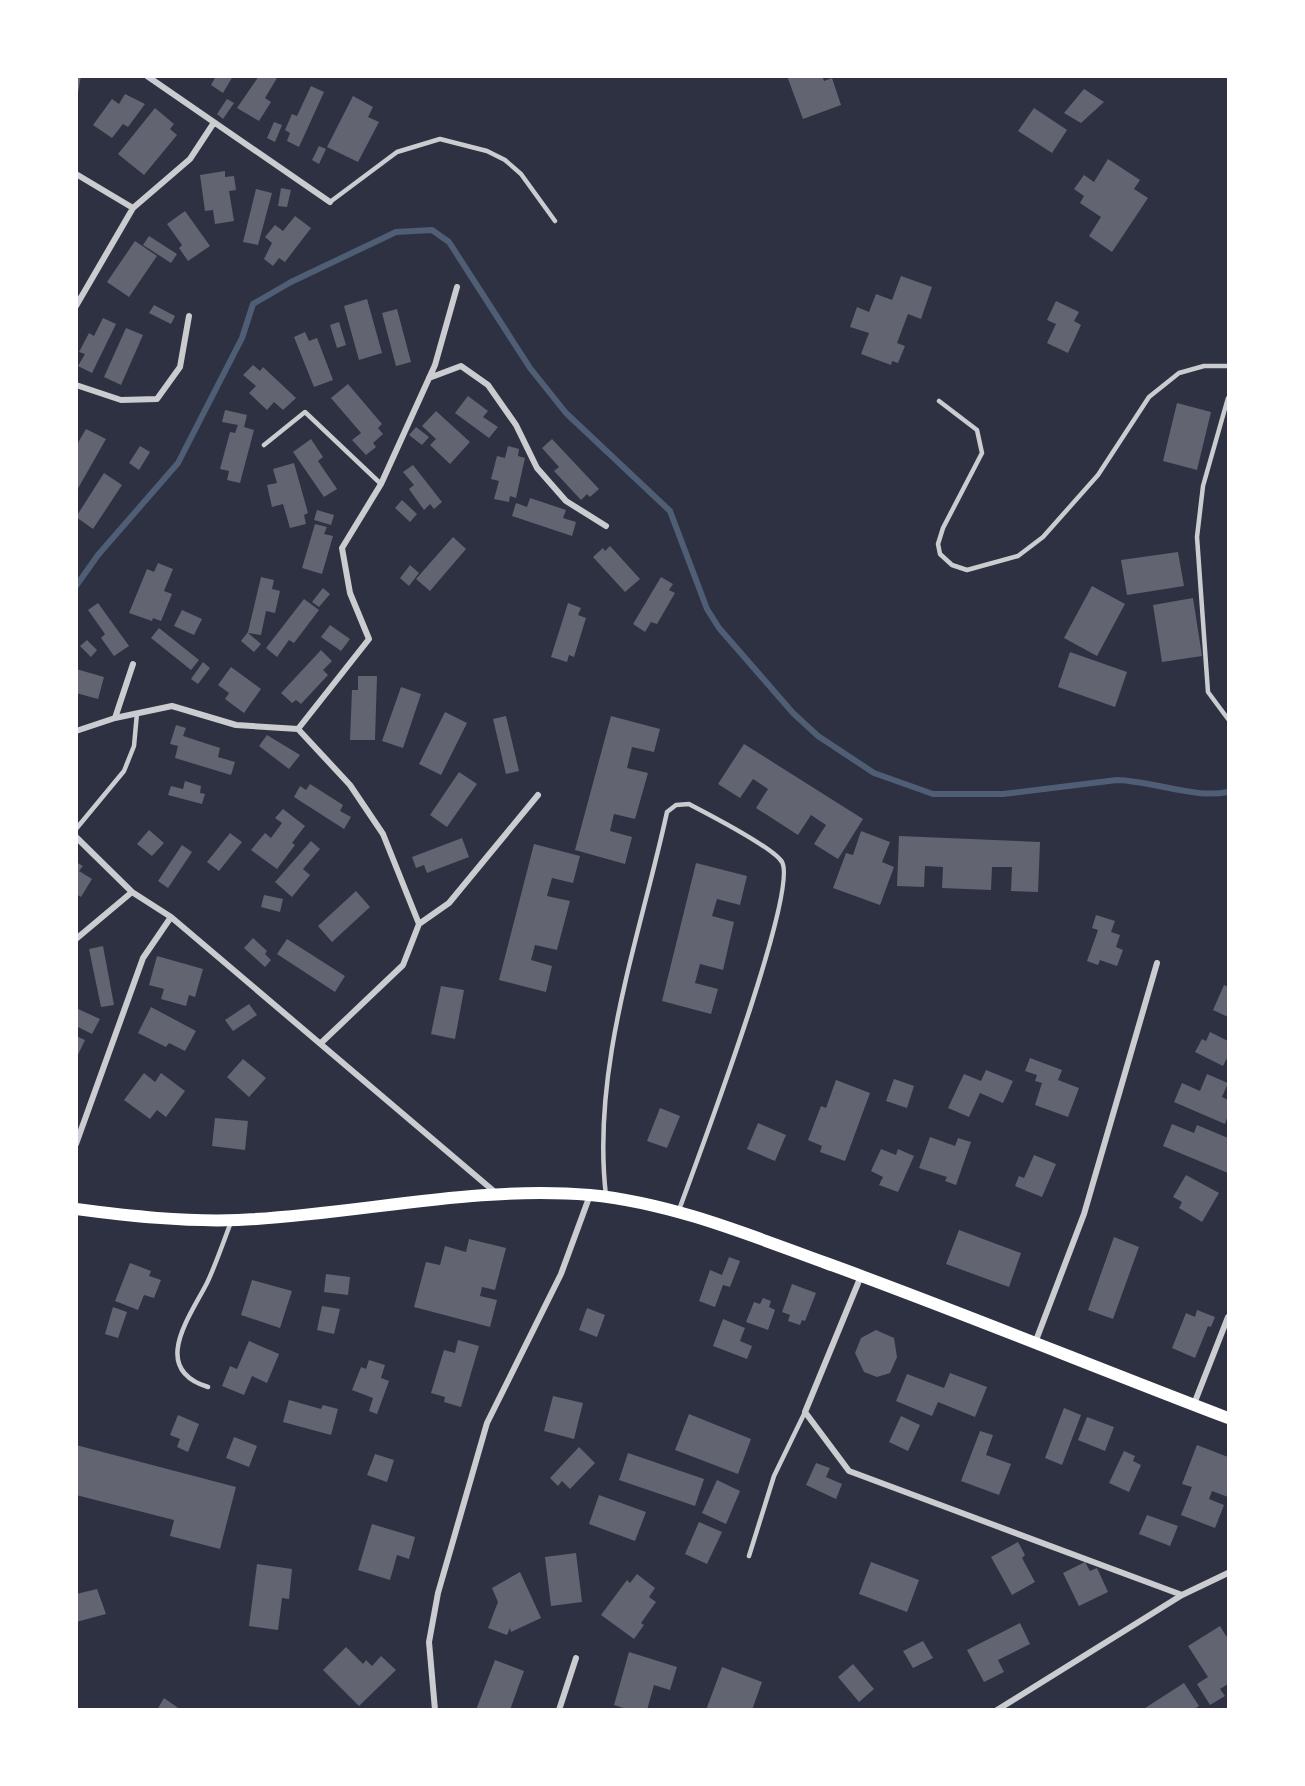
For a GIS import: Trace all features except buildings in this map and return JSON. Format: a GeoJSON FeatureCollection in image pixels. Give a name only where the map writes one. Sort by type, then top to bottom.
{"type":"FeatureCollection","features":[{"type":"Feature","properties":{"kind":"main road"},"geometry":{"type":"LineString","coordinates":[[76,1209],[144,1218],[231,1220],[499,1195],[590,1195],[695,1216],[861,1276],[1228,1418]]}},
{"type":"Feature","properties":{"kind":"street"},"geometry":{"type":"LineString","coordinates":[[147,76],[213,124],[330,202]]}},
{"type":"Feature","properties":{"kind":"street"},"geometry":{"type":"LineString","coordinates":[[76,306],[133,208],[190,159],[213,124]]}},
{"type":"Feature","properties":{"kind":"street"},"geometry":{"type":"LineString","coordinates":[[76,174],[133,208]]}},
{"type":"Feature","properties":{"kind":"street"},"geometry":{"type":"LineString","coordinates":[[298,729],[369,639],[350,593],[342,548],[381,484],[429,378],[457,287]]}},
{"type":"Feature","properties":{"kind":"street"},"geometry":{"type":"LineString","coordinates":[[76,385],[121,400],[157,399],[180,367],[189,316]]}},
{"type":"Feature","properties":{"kind":"street"},"geometry":{"type":"LineString","coordinates":[[429,378],[460,366],[488,385],[516,425],[537,468],[566,501],[606,526]]}},
{"type":"Feature","properties":{"kind":"street"},"geometry":{"type":"LineString","coordinates":[[115,718],[133,664]]}},
{"type":"Feature","properties":{"kind":"street"},"geometry":{"type":"LineString","coordinates":[[76,731],[115,718],[172,705],[236,725],[298,729],[350,785],[383,834],[419,924]]}},
{"type":"Feature","properties":{"kind":"street"},"geometry":{"type":"LineString","coordinates":[[321,1043],[403,965],[419,924],[449,903],[538,795]]}},
{"type":"Feature","properties":{"kind":"street"},"geometry":{"type":"LineString","coordinates":[[76,837],[132,892],[171,917],[499,1195]]}},
{"type":"Feature","properties":{"kind":"street"},"geometry":{"type":"LineString","coordinates":[[76,939],[132,892]]}},
{"type":"Feature","properties":{"kind":"street"},"geometry":{"type":"LineString","coordinates":[[76,1144],[143,958],[171,917]]}},
{"type":"Feature","properties":{"kind":"street"},"geometry":{"type":"LineString","coordinates":[[1034,1343],[1084,1214],[1157,963]]}},
{"type":"Feature","properties":{"kind":"street"},"geometry":{"type":"LineString","coordinates":[[435,1710],[429,1642],[438,1593],[487,1423],[561,1274],[590,1195]]}},
{"type":"Feature","properties":{"kind":"street"},"geometry":{"type":"LineString","coordinates":[[861,1276],[805,1412],[849,1471],[1182,1595]]}},
{"type":"Feature","properties":{"kind":"street"},"geometry":{"type":"LineString","coordinates":[[1193,1405],[1228,1317]]}},
{"type":"Feature","properties":{"kind":"street"},"geometry":{"type":"LineString","coordinates":[[996,1710],[1182,1595],[1228,1573]]}},
{"type":"Feature","properties":{"kind":"street"},"geometry":{"type":"LineString","coordinates":[[559,1710],[576,1658]]}},
{"type":"Feature","properties":{"kind":"lane"},"geometry":{"type":"LineString","coordinates":[[330,202],[396,152],[440,139],[487,151],[505,160],[521,174],[555,221]]}},
{"type":"Feature","properties":{"kind":"lane"},"geometry":{"type":"LineString","coordinates":[[939,401],[977,430],[982,453],[943,528],[938,544],[940,554],[952,565],[967,570],[1018,556],[1043,537],[1098,475],[1149,398],[1179,373],[1204,366],[1228,366]]}},
{"type":"Feature","properties":{"kind":"lane"},"geometry":{"type":"LineString","coordinates":[[1228,398],[1203,486],[1197,537],[1208,692],[1228,719]]}},
{"type":"Feature","properties":{"kind":"lane"},"geometry":{"type":"LineString","coordinates":[[264,445],[305,412],[381,484]]}},
{"type":"Feature","properties":{"kind":"lane"},"geometry":{"type":"LineString","coordinates":[[76,829],[124,771],[134,746],[137,713]]}},
{"type":"Feature","properties":{"kind":"lane"},"geometry":{"type":"LineString","coordinates":[[606,1198],[601,1150],[604,1108],[623,993],[667,812],[676,805],[689,804],[774,853],[785,869],[784,891],[749,1010],[678,1212]]}},
{"type":"Feature","properties":{"kind":"lane"},"geometry":{"type":"LineString","coordinates":[[208,1387],[193,1382],[179,1366],[177,1352],[180,1333],[219,1257],[231,1220]]}},
{"type":"Feature","properties":{"kind":"lane"},"geometry":{"type":"LineString","coordinates":[[749,1556],[774,1476],[805,1412]]}},
{"type":"Feature","properties":{"kind":"waterway"},"geometry":{"type":"LineString","coordinates":[[76,586],[98,555],[178,463],[242,338],[253,304],[291,282],[396,232],[432,230],[449,242],[530,368],[566,413],[670,511],[707,609],[719,628],[793,713],[818,736],[874,773],[933,794],[1003,794],[1117,780],[1188,792],[1215,794],[1228,792]]}}]}
